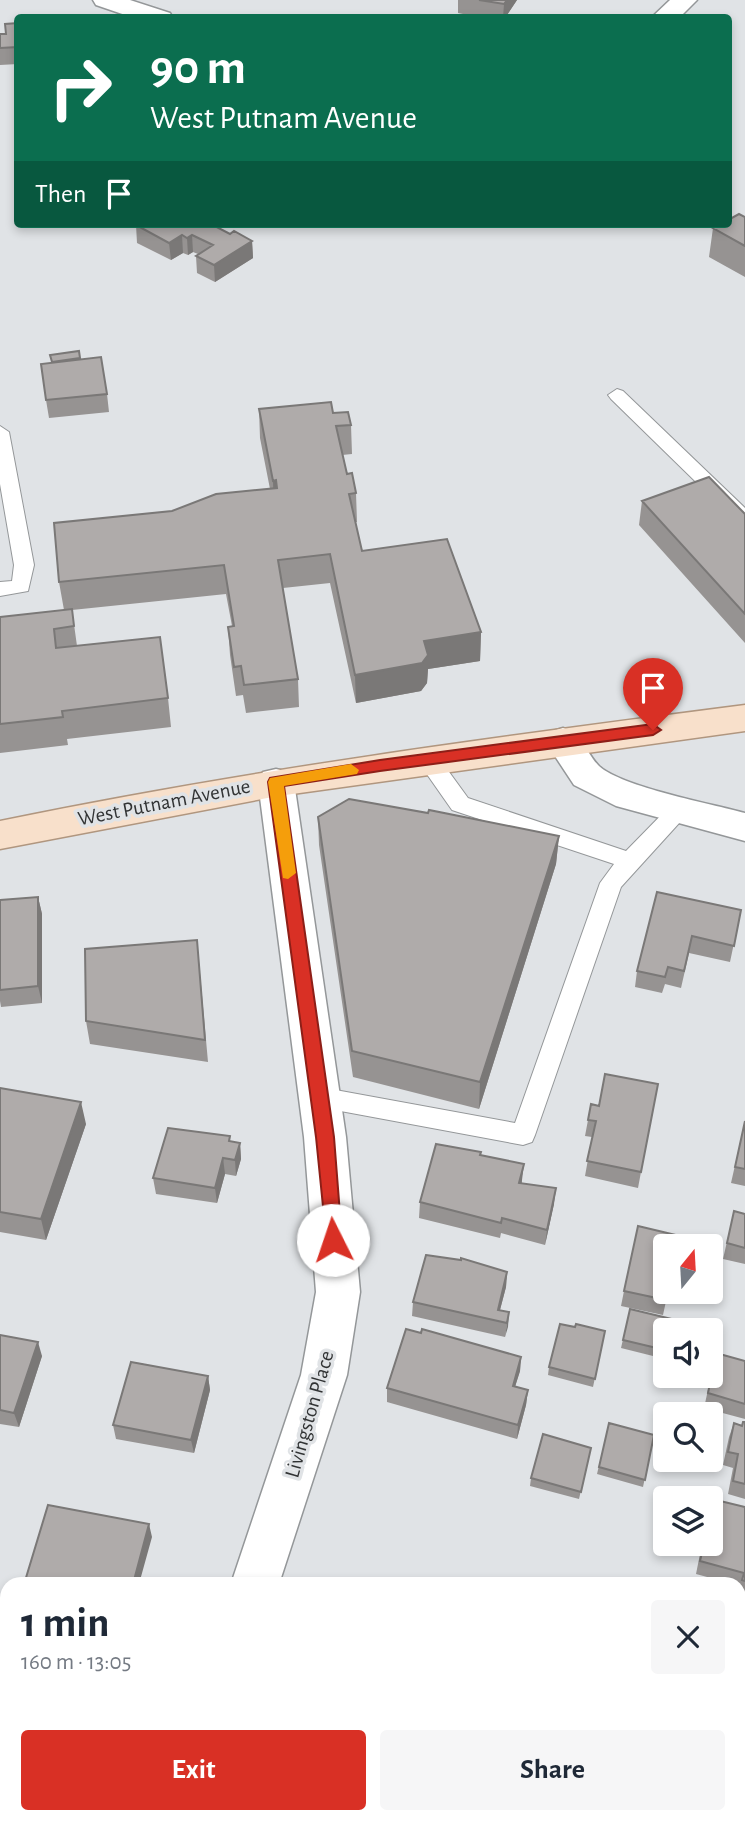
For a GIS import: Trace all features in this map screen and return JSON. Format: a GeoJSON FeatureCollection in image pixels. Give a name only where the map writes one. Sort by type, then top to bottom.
{"type":"FeatureCollection","features":[{"type":"Feature","properties":{"kind":"main road","name":"West Putnam Avenue"},"geometry":{"type":"LineString","coordinates":[[0,835],[154,803],[276,782],[745,718]]}},
{"type":"Feature","properties":{"kind":"street"},"geometry":{"type":"LineString","coordinates":[[105,0],[149,14]]}},
{"type":"Feature","properties":{"kind":"street"},"geometry":{"type":"LineString","coordinates":[[668,14],[685,0]]}},
{"type":"Feature","properties":{"kind":"street"},"geometry":{"type":"LineString","coordinates":[[563,741],[587,776],[629,796],[745,827]]}},
{"type":"Feature","properties":{"kind":"street","name":"Livingston Place"},"geometry":{"type":"LineString","coordinates":[[257,1577],[324,1375],[338,1292],[319,1097],[276,782]]}},
{"type":"Feature","properties":{"kind":"lane"},"geometry":{"type":"LineString","coordinates":[[617,395],[745,519]]}},
{"type":"Feature","properties":{"kind":"lane"},"geometry":{"type":"LineString","coordinates":[[0,432],[24,565],[21,586],[0,589]]}},
{"type":"Feature","properties":{"kind":"lane"},"geometry":{"type":"LineString","coordinates":[[428,760],[460,804],[630,861]]}},
{"type":"Feature","properties":{"kind":"lane"},"geometry":{"type":"LineString","coordinates":[[319,1097],[523,1135],[611,883],[680,810]]}},
{"type":"Feature","properties":{"kind":"building"},"geometry":{"type":"Polygon","coordinates":[[[479,0],[507,0],[504,4],[479,0]]]}},
{"type":"Feature","properties":{"kind":"building"},"geometry":{"type":"Polygon","coordinates":[[[14,23],[14,47],[0,48],[0,34],[6,34],[5,24],[14,23]]]}},
{"type":"Feature","properties":{"kind":"building"},"geometry":{"type":"Polygon","coordinates":[[[739,214],[745,217],[745,246],[713,228],[732,228],[732,218],[739,214]]]}},
{"type":"Feature","properties":{"kind":"building"},"geometry":{"type":"Polygon","coordinates":[[[142,228],[219,228],[230,234],[234,231],[252,241],[214,265],[196,256],[213,245],[192,235],[187,238],[182,235],[169,243],[142,228]]]}},
{"type":"Feature","properties":{"kind":"building"},"geometry":{"type":"Polygon","coordinates":[[[79,351],[80,358],[52,362],[50,355],[79,351]]]}},
{"type":"Feature","properties":{"kind":"building"},"geometry":{"type":"Polygon","coordinates":[[[101,357],[107,394],[46,400],[41,364],[101,357]]]}},
{"type":"Feature","properties":{"kind":"building"},"geometry":{"type":"Polygon","coordinates":[[[331,402],[333,413],[348,412],[351,425],[336,426],[347,474],[352,473],[356,493],[349,494],[362,551],[447,539],[481,632],[424,641],[428,655],[422,663],[355,675],[330,554],[278,560],[298,679],[244,685],[241,666],[234,667],[228,627],[234,626],[224,565],[59,582],[54,523],[172,511],[216,494],[277,488],[276,480],[273,481],[259,409],[331,402]]]}},
{"type":"Feature","properties":{"kind":"building"},"geometry":{"type":"Polygon","coordinates":[[[709,477],[745,514],[745,614],[642,501],[709,477]]]}},
{"type":"Feature","properties":{"kind":"building"},"geometry":{"type":"Polygon","coordinates":[[[72,609],[74,626],[54,629],[56,648],[160,637],[168,698],[62,711],[63,717],[0,724],[0,617],[72,609]]]}},
{"type":"Feature","properties":{"kind":"building"},"geometry":{"type":"Polygon","coordinates":[[[349,799],[428,813],[429,810],[559,836],[480,1082],[352,1051],[318,817],[349,799]]]}},
{"type":"Feature","properties":{"kind":"building"},"geometry":{"type":"Polygon","coordinates":[[[657,892],[741,910],[734,946],[692,936],[684,971],[668,967],[665,977],[637,971],[657,892]]]}},
{"type":"Feature","properties":{"kind":"building"},"geometry":{"type":"Polygon","coordinates":[[[38,897],[38,986],[0,990],[0,900],[38,897]]]}},
{"type":"Feature","properties":{"kind":"building"},"geometry":{"type":"Polygon","coordinates":[[[197,940],[205,1040],[86,1021],[85,949],[197,940]]]}},
{"type":"Feature","properties":{"kind":"building"},"geometry":{"type":"Polygon","coordinates":[[[605,1074],[658,1084],[641,1172],[587,1161],[596,1121],[588,1120],[591,1104],[599,1106],[605,1074]]]}},
{"type":"Feature","properties":{"kind":"building"},"geometry":{"type":"Polygon","coordinates":[[[0,1088],[81,1102],[41,1219],[0,1212],[0,1088]]]}},
{"type":"Feature","properties":{"kind":"building"},"geometry":{"type":"Polygon","coordinates":[[[745,1121],[745,1169],[735,1167],[745,1121]]]}},
{"type":"Feature","properties":{"kind":"building"},"geometry":{"type":"Polygon","coordinates":[[[168,1128],[230,1136],[229,1141],[240,1143],[235,1160],[223,1158],[215,1188],[153,1178],[168,1128]]]}},
{"type":"Feature","properties":{"kind":"building"},"geometry":{"type":"Polygon","coordinates":[[[436,1144],[481,1152],[480,1155],[524,1164],[519,1183],[556,1188],[547,1230],[502,1218],[501,1223],[420,1202],[436,1144]]]}},
{"type":"Feature","properties":{"kind":"building"},"geometry":{"type":"Polygon","coordinates":[[[734,1211],[745,1214],[745,1248],[727,1243],[734,1211]]]}},
{"type":"Feature","properties":{"kind":"building"},"geometry":{"type":"Polygon","coordinates":[[[638,1226],[672,1234],[653,1234],[653,1297],[624,1291],[638,1226]]]}},
{"type":"Feature","properties":{"kind":"building"},"geometry":{"type":"Polygon","coordinates":[[[426,1255],[461,1258],[507,1272],[498,1310],[509,1312],[507,1323],[413,1302],[426,1255]]]}},
{"type":"Feature","properties":{"kind":"building"},"geometry":{"type":"Polygon","coordinates":[[[630,1309],[668,1318],[653,1318],[653,1347],[623,1340],[630,1309]]]}},
{"type":"Feature","properties":{"kind":"building"},"geometry":{"type":"Polygon","coordinates":[[[560,1324],[575,1327],[576,1324],[605,1331],[595,1379],[549,1367],[560,1324]]]}},
{"type":"Feature","properties":{"kind":"building"},"geometry":{"type":"Polygon","coordinates":[[[406,1329],[421,1333],[422,1329],[521,1357],[513,1386],[528,1390],[518,1425],[387,1388],[406,1329]]]}},
{"type":"Feature","properties":{"kind":"building"},"geometry":{"type":"Polygon","coordinates":[[[0,1335],[38,1342],[14,1413],[0,1410],[0,1335]]]}},
{"type":"Feature","properties":{"kind":"building"},"geometry":{"type":"Polygon","coordinates":[[[723,1355],[745,1361],[745,1404],[708,1393],[709,1388],[723,1388],[723,1355]]]}},
{"type":"Feature","properties":{"kind":"building"},"geometry":{"type":"Polygon","coordinates":[[[131,1362],[208,1376],[191,1440],[113,1425],[131,1362]]]}},
{"type":"Feature","properties":{"kind":"building"},"geometry":{"type":"Polygon","coordinates":[[[743,1422],[745,1484],[733,1481],[738,1454],[728,1452],[734,1423],[742,1426],[743,1422]]]}},
{"type":"Feature","properties":{"kind":"building"},"geometry":{"type":"Polygon","coordinates":[[[609,1423],[653,1435],[645,1480],[599,1467],[609,1423]]]}},
{"type":"Feature","properties":{"kind":"building"},"geometry":{"type":"Polygon","coordinates":[[[543,1434],[591,1448],[581,1492],[531,1478],[543,1434]]]}},
{"type":"Feature","properties":{"kind":"building"},"geometry":{"type":"Polygon","coordinates":[[[723,1502],[745,1507],[745,1577],[744,1573],[700,1561],[701,1556],[723,1556],[723,1502]]]}},
{"type":"Feature","properties":{"kind":"building"},"geometry":{"type":"Polygon","coordinates":[[[48,1505],[149,1524],[135,1577],[26,1577],[48,1505]]]}},
{"type":"Feature","properties":{"kind":"slow traffic"},"geometry":{"type":"LineString","coordinates":[[288,873],[276,782],[351,770]]}},
{"type":"Feature","properties":{"kind":"route"},"geometry":{"type":"LineString","coordinates":[[333,1240],[325,1137],[276,782],[380,765],[653,730]]}}]}
